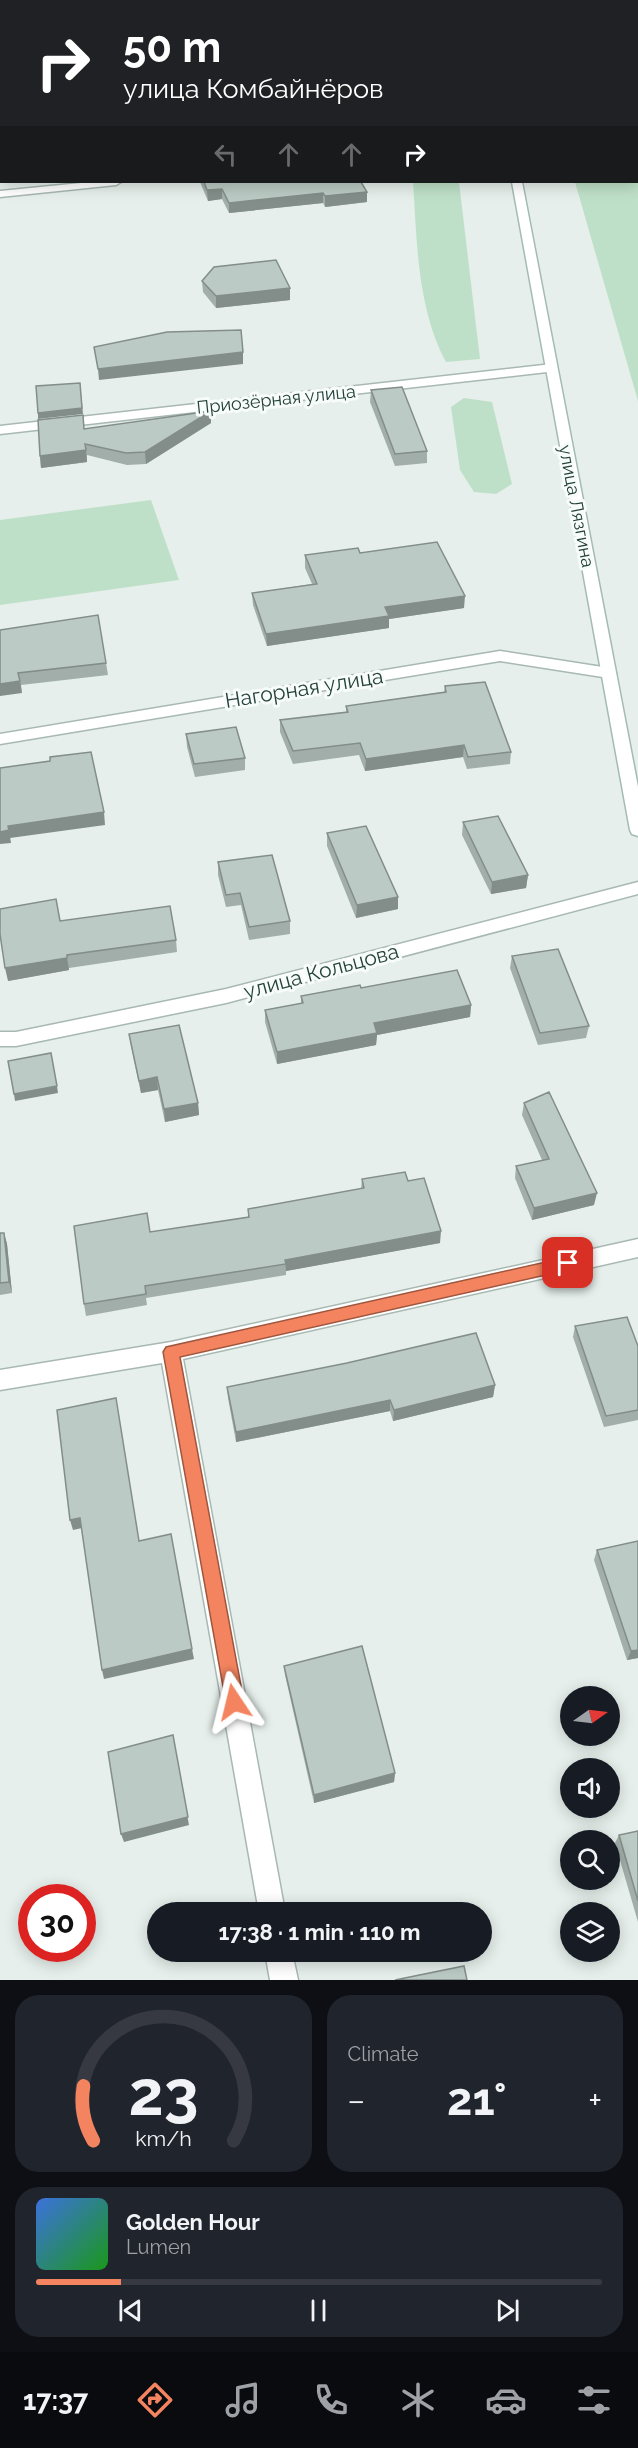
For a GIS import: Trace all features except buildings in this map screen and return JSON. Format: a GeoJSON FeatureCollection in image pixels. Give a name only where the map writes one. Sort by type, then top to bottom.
{"type":"FeatureCollection","features":[{"type":"Feature","properties":{"kind":"street"},"geometry":{"type":"LineString","coordinates":[[0,194],[106,183]]}},
{"type":"Feature","properties":{"kind":"street","name":"улица Лязгина"},"geometry":{"type":"LineString","coordinates":[[517,183],[638,830]]}},
{"type":"Feature","properties":{"kind":"street","name":"Приозёрная улица"},"geometry":{"type":"LineString","coordinates":[[0,430],[552,368]]}},
{"type":"Feature","properties":{"kind":"street","name":"Нагорная улица"},"geometry":{"type":"LineString","coordinates":[[0,739],[500,656],[609,673]]}},
{"type":"Feature","properties":{"kind":"street","name":"улица Кольцова"},"geometry":{"type":"LineString","coordinates":[[0,1039],[16,1039],[226,996],[638,888]]}},
{"type":"Feature","properties":{"kind":"street"},"geometry":{"type":"LineString","coordinates":[[0,1380],[171,1352],[638,1248]]}},
{"type":"Feature","properties":{"kind":"street"},"geometry":{"type":"LineString","coordinates":[[171,1352],[270,1902]]}},
{"type":"Feature","properties":{"kind":"street"},"geometry":{"type":"LineString","coordinates":[[281,1962],[284,1980]]}},
{"type":"Feature","properties":{"kind":"green space"},"geometry":{"type":"Polygon","coordinates":[[[413,183],[459,183],[480,359],[446,362],[429,319],[418,251],[413,183]]]}},
{"type":"Feature","properties":{"kind":"green space"},"geometry":{"type":"Polygon","coordinates":[[[575,183],[638,183],[638,401],[575,183]]]}},
{"type":"Feature","properties":{"kind":"green space"},"geometry":{"type":"Polygon","coordinates":[[[464,398],[492,402],[512,484],[496,494],[474,492],[460,470],[451,407],[464,398]]]}},
{"type":"Feature","properties":{"kind":"green space"},"geometry":{"type":"Polygon","coordinates":[[[151,500],[179,580],[0,605],[0,520],[151,500]]]}},
{"type":"Feature","properties":{"kind":"route"},"geometry":{"type":"LineString","coordinates":[[234,1702],[171,1352],[568,1263]]}}]}
